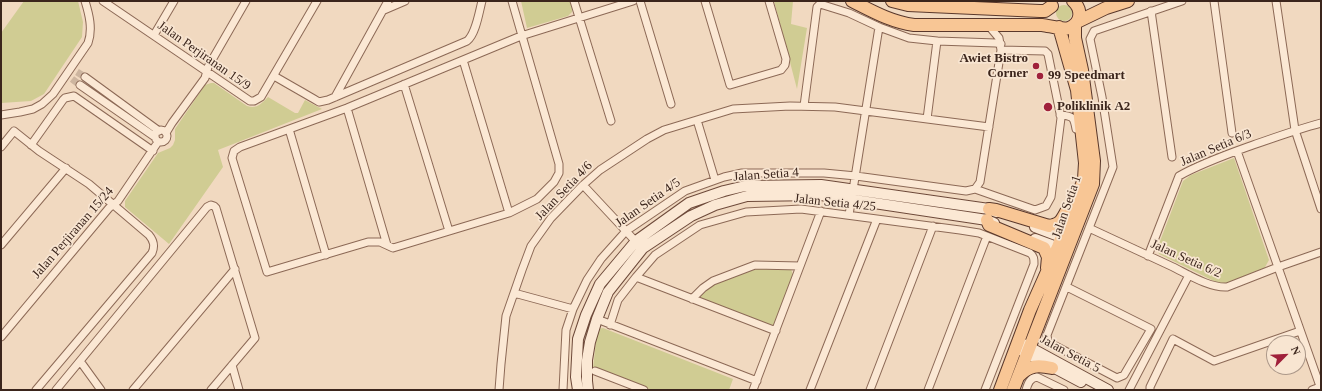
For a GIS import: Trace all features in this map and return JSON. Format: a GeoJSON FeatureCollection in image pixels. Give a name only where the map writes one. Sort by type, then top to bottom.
{"type":"FeatureCollection","features":[{"type":"Feature","properties":{"kind":"main road"},"geometry":{"type":"LineString","coordinates":[[852,1],[889,19],[904,24],[1045,26],[1067,28],[1106,8],[1128,1]]}},
{"type":"Feature","properties":{"kind":"main road"},"geometry":{"type":"LineString","coordinates":[[892,1],[908,5],[1040,11],[1045,11],[1055,3]]}},
{"type":"Feature","properties":{"kind":"main road","name":"Jalan Setia 1"},"geometry":{"type":"LineString","coordinates":[[1015,384],[1030,310],[1093,184],[1094,161],[1082,70],[1075,38],[1076,23],[1080,13],[1074,1]]}},
{"type":"Feature","properties":{"kind":"main road","name":"Jalan Setia 1"},"geometry":{"type":"LineString","coordinates":[[1000,390],[1023,348],[1064,244],[1084,179],[1085,163],[1077,90],[1059,27],[1054,23],[1051,17],[1055,3]]}},
{"type":"Feature","properties":{"kind":"main road"},"geometry":{"type":"LineString","coordinates":[[1030,310],[1048,265],[1048,257],[1044,248],[989,225],[988,215],[996,210],[1049,226],[1057,225],[1061,221],[1084,179]]}},
{"type":"Feature","properties":{"kind":"main road"},"geometry":{"type":"LineString","coordinates":[[1015,384],[1025,370],[1029,368],[1038,366],[1052,368]]}},
{"type":"Feature","properties":{"kind":"street"},"geometry":{"type":"LineString","coordinates":[[1,115],[33,109],[42,104],[69,78],[91,36],[85,1]]}},
{"type":"Feature","properties":{"kind":"street","name":"Jalan Perjiranan 15/9"},"geometry":{"type":"LineString","coordinates":[[103,1],[250,101],[254,101],[261,97],[316,1]]}},
{"type":"Feature","properties":{"kind":"street"},"geometry":{"type":"LineString","coordinates":[[154,35],[174,1]]}},
{"type":"Feature","properties":{"kind":"street","name":"Jalan Perjiranan 15/24"},"geometry":{"type":"LineString","coordinates":[[1,337],[109,208],[118,201],[153,151],[160,135],[172,123],[205,78],[206,71],[246,1]]}},
{"type":"Feature","properties":{"kind":"street"},"geometry":{"type":"LineString","coordinates":[[335,97],[388,1]]}},
{"type":"Feature","properties":{"kind":"street"},"geometry":{"type":"LineString","coordinates":[[384,10],[405,1]]}},
{"type":"Feature","properties":{"kind":"street"},"geometry":{"type":"LineString","coordinates":[[274,76],[319,102],[323,102],[467,41],[474,32],[482,1]]}},
{"type":"Feature","properties":{"kind":"street"},"geometry":{"type":"LineString","coordinates":[[512,1],[521,36],[559,164],[559,173],[554,182],[537,199],[509,213],[393,248],[380,242],[368,242],[267,272],[232,158],[234,151],[240,147],[347,108],[521,36],[633,1]]}},
{"type":"Feature","properties":{"kind":"street"},"geometry":{"type":"LineString","coordinates":[[574,1],[611,120]]}},
{"type":"Feature","properties":{"kind":"street"},"geometry":{"type":"LineString","coordinates":[[640,1],[670,104]]}},
{"type":"Feature","properties":{"kind":"street"},"geometry":{"type":"LineString","coordinates":[[704,1],[730,85],[781,70],[785,65],[786,59],[769,1]]}},
{"type":"Feature","properties":{"kind":"street"},"geometry":{"type":"LineString","coordinates":[[1066,287],[1151,330],[1124,375],[1117,378],[1048,342],[1047,335],[1113,167],[1102,97],[1090,39],[1094,31],[1182,1]]}},
{"type":"Feature","properties":{"kind":"street"},"geometry":{"type":"LineString","coordinates":[[1214,1],[1232,133]]}},
{"type":"Feature","properties":{"kind":"street"},"geometry":{"type":"LineString","coordinates":[[1276,1],[1295,130],[1321,209]]}},
{"type":"Feature","properties":{"kind":"street"},"geometry":{"type":"LineString","coordinates":[[804,106],[817,7],[820,4],[849,13],[879,27],[909,38],[1000,44],[1047,52],[1061,118],[1051,197],[1046,206],[1035,210],[975,189],[980,182],[1000,44],[997,34],[988,25]]}},
{"type":"Feature","properties":{"kind":"street"},"geometry":{"type":"LineString","coordinates":[[1152,11],[1172,157]]}},
{"type":"Feature","properties":{"kind":"street"},"geometry":{"type":"LineString","coordinates":[[849,215],[879,27]]}},
{"type":"Feature","properties":{"kind":"street"},"geometry":{"type":"LineString","coordinates":[[926,119],[937,40]]}},
{"type":"Feature","properties":{"kind":"street"},"geometry":{"type":"LineString","coordinates":[[463,60],[509,213]]}},
{"type":"Feature","properties":{"kind":"street"},"geometry":{"type":"LineString","coordinates":[[85,77],[160,135]]}},
{"type":"Feature","properties":{"kind":"street"},"geometry":{"type":"LineString","coordinates":[[404,84],[449,231]]}},
{"type":"Feature","properties":{"kind":"street"},"geometry":{"type":"LineString","coordinates":[[80,85],[160,135]]}},
{"type":"Feature","properties":{"kind":"street"},"geometry":{"type":"LineString","coordinates":[[31,144],[63,100],[74,96],[153,151]]}},
{"type":"Feature","properties":{"kind":"street","name":"Jalan Setia 4/6"},"geometry":{"type":"LineString","coordinates":[[500,390],[506,316],[531,246],[551,218],[583,185],[600,170],[647,139],[664,130],[733,109],[804,106],[835,107],[989,127]]}},
{"type":"Feature","properties":{"kind":"street"},"geometry":{"type":"LineString","coordinates":[[347,108],[387,245]]}},
{"type":"Feature","properties":{"kind":"street"},"geometry":{"type":"LineString","coordinates":[[1060,114],[1070,115],[1074,121],[1079,145],[1084,156]]}},
{"type":"Feature","properties":{"kind":"street"},"geometry":{"type":"LineString","coordinates":[[697,120],[715,180]]}},
{"type":"Feature","properties":{"kind":"street","name":"Jalan Setia 6/3"},"geometry":{"type":"LineString","coordinates":[[1148,256],[1179,176],[1204,163],[1295,130],[1321,124]]}},
{"type":"Feature","properties":{"kind":"street"},"geometry":{"type":"LineString","coordinates":[[289,129],[326,255]]}},
{"type":"Feature","properties":{"kind":"street"},"geometry":{"type":"LineString","coordinates":[[1,146],[14,131],[39,151],[89,184],[149,235],[154,246],[152,254],[36,390]]}},
{"type":"Feature","properties":{"kind":"street"},"geometry":{"type":"LineString","coordinates":[[1237,151],[1321,388],[1312,390]]}},
{"type":"Feature","properties":{"kind":"street"},"geometry":{"type":"LineString","coordinates":[[1,245],[66,168]]}},
{"type":"Feature","properties":{"kind":"street","name":"Jalan Setia 4/5"},"geometry":{"type":"LineString","coordinates":[[563,390],[566,330],[573,309],[587,280],[601,259],[626,231],[685,191],[715,180],[742,173],[767,172],[824,173],[966,191],[975,189]]}},
{"type":"Feature","properties":{"kind":"street"},"geometry":{"type":"LineString","coordinates":[[583,185],[639,245]]}},
{"type":"Feature","properties":{"kind":"street","name":"Jalan Setia 4"},"geometry":{"type":"LineString","coordinates":[[578,390],[576,376],[578,339],[586,315],[600,284],[639,245],[691,216],[715,205],[747,196],[853,195],[988,215],[1064,244]]}},
{"type":"Feature","properties":{"kind":"street"},"geometry":{"type":"LineString","coordinates":[[56,390],[207,207],[211,205],[216,208],[255,338],[211,390]]}},
{"type":"Feature","properties":{"kind":"street","name":"Jalan Setia 4/25"},"geometry":{"type":"LineString","coordinates":[[610,325],[618,300],[655,256],[700,225],[746,212],[801,209],[979,233],[1030,253],[1033,255],[1034,264],[985,390]]}},
{"type":"Feature","properties":{"kind":"street"},"geometry":{"type":"LineString","coordinates":[[753,390],[821,212]]}},
{"type":"Feature","properties":{"kind":"street"},"geometry":{"type":"LineString","coordinates":[[810,390],[877,219]]}},
{"type":"Feature","properties":{"kind":"street"},"geometry":{"type":"LineString","coordinates":[[870,390],[933,226]]}},
{"type":"Feature","properties":{"kind":"street","name":"Jalan Setia 6/2"},"geometry":{"type":"LineString","coordinates":[[1089,228],[1219,288],[1228,287],[1321,252]]}},
{"type":"Feature","properties":{"kind":"street"},"geometry":{"type":"LineString","coordinates":[[928,390],[987,236]]}},
{"type":"Feature","properties":{"kind":"street","name":"Jalan Setia 4"},"geometry":{"type":"LineString","coordinates":[[588,390],[588,354],[597,319],[608,292],[639,245]]}},
{"type":"Feature","properties":{"kind":"street"},"geometry":{"type":"LineString","coordinates":[[692,299],[713,281],[755,265],[765,264],[800,266]]}},
{"type":"Feature","properties":{"kind":"street"},"geometry":{"type":"LineString","coordinates":[[133,390],[234,270]]}},
{"type":"Feature","properties":{"kind":"street"},"geometry":{"type":"LineString","coordinates":[[1129,390],[1189,275]]}},
{"type":"Feature","properties":{"kind":"street"},"geometry":{"type":"LineString","coordinates":[[636,277],[776,331]]}},
{"type":"Feature","properties":{"kind":"street"},"geometry":{"type":"LineString","coordinates":[[514,293],[573,309]]}},
{"type":"Feature","properties":{"kind":"street"},"geometry":{"type":"LineString","coordinates":[[597,319],[757,381]]}},
{"type":"Feature","properties":{"kind":"street"},"geometry":{"type":"LineString","coordinates":[[1150,390],[1150,387],[1173,339],[1214,360],[1300,331]]}},
{"type":"Feature","properties":{"kind":"street","name":"Jalan Setia 5"},"geometry":{"type":"LineString","coordinates":[[1023,348],[1052,368],[1098,390]]}},
{"type":"Feature","properties":{"kind":"street","name":"Jalan Setia 5"},"geometry":{"type":"LineString","coordinates":[[1023,348],[1108,390]]}},
{"type":"Feature","properties":{"kind":"street"},"geometry":{"type":"LineString","coordinates":[[80,361],[101,390]]}},
{"type":"Feature","properties":{"kind":"street"},"geometry":{"type":"LineString","coordinates":[[232,365],[240,390]]}},
{"type":"Feature","properties":{"kind":"street"},"geometry":{"type":"LineString","coordinates":[[595,371],[644,390]]}},
{"type":"Feature","properties":{"kind":"street"},"geometry":{"type":"LineString","coordinates":[[1026,390],[1029,381],[1037,377],[1064,390]]}},
{"type":"Feature","properties":{"kind":"shaded area"},"geometry":{"type":"Polygon","coordinates":[[[24,1],[78,1],[83,22],[82,37],[44,94],[31,101],[1,103],[1,33],[24,1]]]}},
{"type":"Feature","properties":{"kind":"shaded area"},"geometry":{"type":"Polygon","coordinates":[[[521,1],[570,1],[572,12],[568,16],[527,28],[521,1]]]}},
{"type":"Feature","properties":{"kind":"shaded area"},"geometry":{"type":"Polygon","coordinates":[[[774,1],[793,1],[791,24],[807,28],[797,89],[774,1]]]}},
{"type":"Feature","properties":{"kind":"shaded area"},"geometry":{"type":"Polygon","coordinates":[[[1061,5],[1067,5],[1072,10],[1070,19],[1067,21],[1061,21],[1056,16],[1056,10],[1061,5]]]}},
{"type":"Feature","properties":{"kind":"shaded area"},"geometry":{"type":"Polygon","coordinates":[[[214,83],[250,107],[261,104],[268,97],[295,113],[298,113],[305,100],[322,109],[218,150],[223,167],[169,244],[125,207],[125,201],[158,153],[170,148],[173,145],[175,140],[175,129],[205,85],[214,83]]]}},
{"type":"Feature","properties":{"kind":"shaded area"},"geometry":{"type":"Polygon","coordinates":[[[1234,158],[1269,260],[1264,269],[1222,285],[1159,254],[1157,249],[1183,181],[1191,175],[1234,158]]]}},
{"type":"Feature","properties":{"kind":"shaded area"},"geometry":{"type":"Polygon","coordinates":[[[757,269],[791,269],[793,275],[774,326],[699,299],[710,287],[717,283],[733,276],[757,269]]]}},
{"type":"Feature","properties":{"kind":"shaded area"},"geometry":{"type":"Polygon","coordinates":[[[603,328],[733,379],[729,390],[652,390],[593,368],[598,329],[603,328]]]}},
{"type":"Feature","properties":{"kind":"tunnel"},"geometry":{"type":"LineString","coordinates":[[77,72],[85,77]]}},
{"type":"Feature","properties":{"kind":"tunnel"},"geometry":{"type":"LineString","coordinates":[[72,79],[80,85]]}},
{"type":"Feature","properties":{"kind":"place","name":"Awiet Bistro Corner"},"geometry":{"type":"Point","coordinates":[1036,66]}},
{"type":"Feature","properties":{"kind":"place","name":"99 Speedmart"},"geometry":{"type":"Point","coordinates":[1040,76]}},
{"type":"Feature","properties":{"kind":"place","name":"Poliklinik A2"},"geometry":{"type":"Point","coordinates":[1048,107]}}]}
